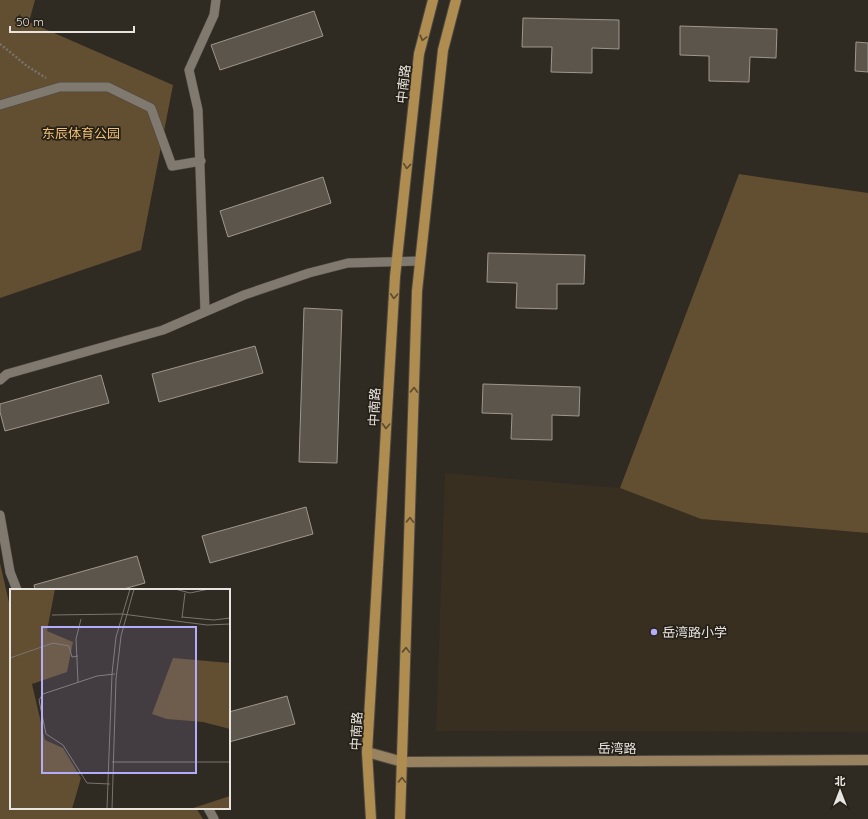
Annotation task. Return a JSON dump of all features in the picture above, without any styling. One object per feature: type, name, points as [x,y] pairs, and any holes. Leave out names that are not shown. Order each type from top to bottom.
[{"type":"main road","name":"中南路","points":[[371,819],[368,752],[396,262],[419,54],[433,0]]},
{"type":"main road","points":[[400,819],[417,298],[443,50],[456,0]]},
{"type":"street","name":"岳湾路","points":[[368,752],[403,762],[868,760]]},
{"type":"lane","points":[[205,311],[201,161],[198,110],[189,70],[214,15],[216,0]]},
{"type":"lane","points":[[0,105],[60,87],[108,87],[151,108],[172,166],[201,161]]},
{"type":"lane","points":[[0,380],[7,374],[163,330],[244,295],[309,273],[348,263],[420,261]]},
{"type":"lane","points":[[0,515],[10,572],[17,589]]},
{"type":"lane","points":[[209,809],[214,819]]},
{"type":"path","points":[[0,44],[27,66],[60,87]]},
{"type":"shaded area","name":"岳湾路小学","points":[[445,473],[620,488],[701,519],[868,533],[868,732],[436,731]]},
{"type":"green space","name":"东辰体育公园","points":[[0,0],[35,0],[29,22],[173,85],[141,250],[0,298]]},
{"type":"green space","points":[[739,174],[868,193],[868,533],[701,519],[620,488]]},
{"type":"green space","points":[[0,563],[10,607],[10,809],[197,809],[203,819],[0,819]]},
{"type":"building","points":[[314,11],[323,36],[220,70],[211,45]]},
{"type":"building","points":[[523,18],[619,20],[619,49],[592,48],[592,73],[551,72],[552,47],[522,47]]},
{"type":"building","points":[[680,26],[777,29],[776,58],[750,57],[749,82],[709,81],[709,56],[680,55]]},
{"type":"building","points":[[856,42],[868,43],[868,72],[855,71]]},
{"type":"building","points":[[323,177],[331,203],[228,237],[220,211]]},
{"type":"building","points":[[488,253],[585,255],[584,284],[557,284],[557,309],[516,308],[517,283],[487,282]]},
{"type":"building","points":[[304,308],[342,310],[337,463],[299,462]]},
{"type":"building","points":[[255,346],[263,373],[159,402],[152,374]]},
{"type":"building","points":[[101,375],[109,403],[5,431],[0,412],[0,404]]},
{"type":"building","points":[[483,384],[580,387],[579,416],[552,415],[552,440],[511,439],[512,414],[482,413]]},
{"type":"building","points":[[306,507],[313,534],[210,563],[202,536]]},
{"type":"building","points":[[137,556],[145,583],[124,589],[35,589],[34,585]]},
{"type":"building","points":[[287,696],[295,724],[230,742],[230,712]]},
{"type":"place","name":"岳湾路小学","points":[[654,632]]}]
